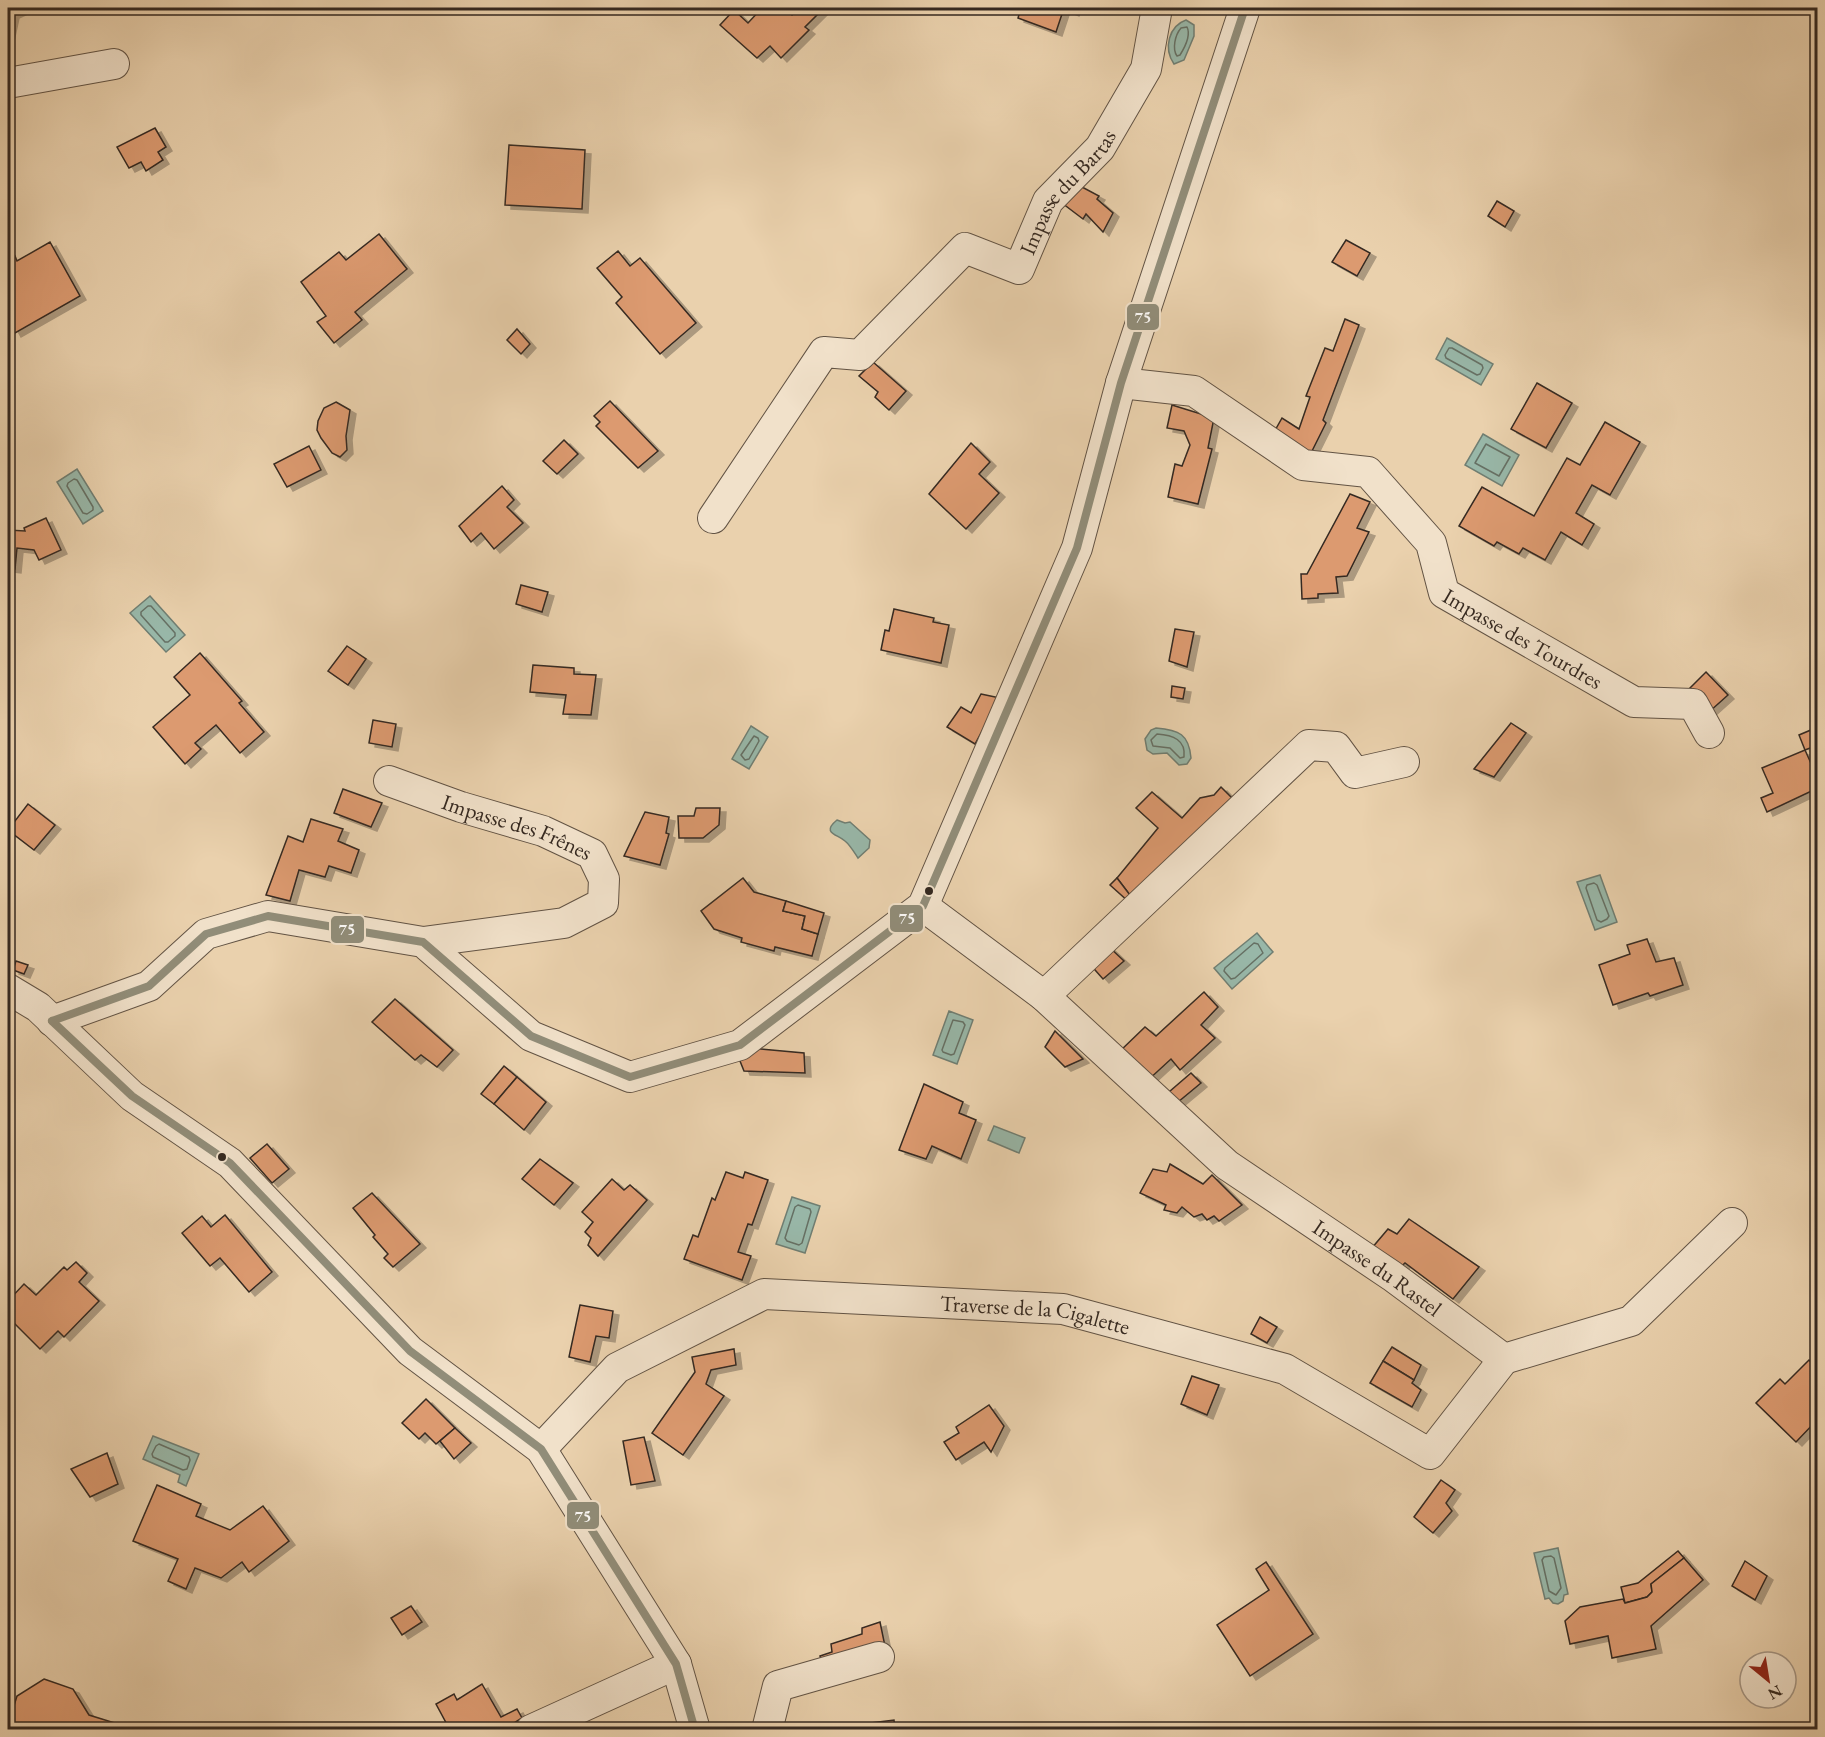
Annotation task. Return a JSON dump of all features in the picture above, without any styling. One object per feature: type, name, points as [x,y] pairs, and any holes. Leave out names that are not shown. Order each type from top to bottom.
[{"type":"street","name":"Impasse du Bartas","points":[[713,518],[824,352],[860,355],[965,248],[1019,269],[1048,201],[1100,148],[1146,69],[1157,8]]},
{"type":"street","points":[[52,1021],[148,986],[206,934],[268,916],[423,942],[531,1036],[630,1077],[740,1045],[923,906],[1077,548],[1121,383],[1245,8]]},
{"type":"street","points":[[8,83],[114,63]]},
{"type":"street","name":"Impasse des Tourdres","points":[[1121,383],[1194,391],[1304,465],[1368,472],[1431,543],[1444,593],[1634,702],[1693,704],[1709,733]]},
{"type":"street","points":[[1044,996],[1309,746],[1336,747],[1355,773],[1404,762]]},
{"type":"street","name":"Impasse des Frênes","points":[[389,781],[461,807],[543,831],[591,854],[604,879],[603,903],[564,923],[423,942]]},
{"type":"street","name":"Impasse du Rastel","points":[[923,906],[1044,996],[1227,1164],[1392,1276],[1504,1359]]},
{"type":"street","points":[[8,989],[38,1007],[132,1096],[230,1163],[410,1351],[541,1449],[676,1664],[695,1730]]},
{"type":"street","points":[[1504,1359],[1631,1321],[1732,1223]]},
{"type":"street","name":"Traverse de la Cigalette","points":[[541,1449],[617,1368],[764,1294],[1063,1309],[1286,1369],[1430,1454],[1504,1359]]},
{"type":"street","points":[[767,1730],[778,1686],[879,1657]]},
{"type":"street","points":[[531,1730],[676,1664]]},
{"type":"water","points":[[1186,20],[1194,25],[1194,36],[1184,60],[1174,64],[1168,45],[1175,27]]},
{"type":"water","points":[[1447,338],[1493,364],[1481,385],[1436,359]]},
{"type":"water","points":[[1483,434],[1519,455],[1502,486],[1465,465]]},
{"type":"water","points":[[77,469],[103,511],[83,524],[57,482]]},
{"type":"water","points":[[150,596],[185,635],[166,652],[130,613]]},
{"type":"water","points":[[751,726],[768,737],[749,769],[732,759]]},
{"type":"water","points":[[1156,728],[1177,732],[1185,738],[1191,758],[1187,764],[1179,765],[1167,753],[1153,754],[1147,750],[1145,739],[1151,730]]},
{"type":"water","points":[[837,820],[850,822],[870,840],[869,848],[858,858],[847,843],[830,831],[832,824]]},
{"type":"water","points":[[1600,875],[1617,922],[1595,930],[1577,882]]},
{"type":"water","points":[[1257,933],[1273,952],[1232,989],[1214,968]]},
{"type":"water","points":[[949,1011],[973,1020],[957,1064],[933,1055]]},
{"type":"water","points":[[994,1126],[1025,1138],[1019,1153],[988,1140]]},
{"type":"water","points":[[792,1197],[820,1206],[805,1253],[776,1244]]},
{"type":"water","points":[[153,1436],[199,1454],[186,1486],[178,1482],[180,1475],[143,1459]]},
{"type":"water","points":[[1558,1548],[1568,1594],[1564,1595],[1563,1601],[1558,1604],[1553,1603],[1549,1598],[1545,1599],[1534,1553]]},
{"type":"building","points":[[8,8],[26,8],[13,14],[8,37]]},
{"type":"building","points":[[762,8],[783,8],[792,15],[798,8],[822,10],[805,27],[809,30],[781,58],[770,46],[757,58],[720,25],[734,10],[748,23]]},
{"type":"building","points":[[1021,8],[1064,8],[1056,32],[1018,18]]},
{"type":"building","points":[[155,128],[166,147],[158,152],[163,160],[146,171],[141,162],[129,168],[117,147]]},
{"type":"building","points":[[509,145],[585,150],[582,209],[505,205]]},
{"type":"building","points":[[1067,179],[1099,196],[1097,199],[1113,213],[1103,232],[1086,214],[1083,219],[1058,200]]},
{"type":"building","points":[[1497,201],[1514,211],[1505,227],[1488,216]]},
{"type":"building","points":[[379,234],[407,269],[355,312],[362,320],[334,343],[317,322],[326,316],[301,282],[339,252],[346,260]]},
{"type":"building","points":[[1346,240],[1370,253],[1357,276],[1332,262]]},
{"type":"building","points":[[50,242],[80,296],[15,333],[8,323],[8,261],[15,256],[17,261]]},
{"type":"building","points":[[618,251],[630,266],[640,258],[696,323],[660,354],[616,303],[622,297],[597,268]]},
{"type":"building","points":[[1345,319],[1359,325],[1323,420],[1326,423],[1310,455],[1273,434],[1282,418],[1299,429],[1310,397],[1306,396],[1325,348],[1333,351]]},
{"type":"building","points":[[517,329],[530,344],[521,354],[507,340]]},
{"type":"building","points":[[873,362],[906,391],[889,410],[875,397],[878,392],[859,376]]},
{"type":"building","points":[[1537,383],[1572,403],[1546,448],[1511,429]]},
{"type":"building","points":[[610,401],[658,451],[638,468],[596,426],[600,422],[594,416]]},
{"type":"building","points":[[336,402],[350,410],[346,436],[347,450],[340,457],[332,453],[317,430],[324,408]]},
{"type":"building","points":[[1172,405],[1214,418],[1208,448],[1212,449],[1198,504],[1168,497],[1175,464],[1182,466],[1190,445],[1184,431],[1167,428]]},
{"type":"building","points":[[1605,422],[1640,442],[1610,495],[1592,485],[1576,513],[1594,524],[1582,545],[1561,532],[1545,560],[1523,548],[1519,554],[1497,542],[1494,546],[1459,526],[1482,487],[1534,516],[1567,458],[1580,465]]},
{"type":"building","points":[[564,440],[578,454],[557,474],[543,461]]},
{"type":"building","points":[[971,443],[990,462],[979,474],[999,493],[966,529],[929,494]]},
{"type":"building","points":[[309,446],[321,470],[287,487],[274,464]]},
{"type":"building","points":[[502,486],[514,500],[507,507],[523,523],[494,549],[481,533],[471,542],[459,526]]},
{"type":"building","points":[[1350,494],[1370,502],[1357,528],[1369,532],[1347,576],[1336,577],[1338,593],[1318,594],[1318,598],[1302,599],[1301,574],[1307,574]]},
{"type":"building","points":[[46,518],[61,550],[39,560],[34,550],[17,548],[15,569],[8,568],[8,530],[25,531],[24,528]]},
{"type":"building","points":[[521,585],[548,592],[542,612],[516,604]]},
{"type":"building","points":[[894,609],[934,618],[933,622],[949,625],[941,663],[881,650],[885,630],[889,631]]},
{"type":"building","points":[[1175,629],[1194,632],[1187,667],[1169,661]]},
{"type":"building","points":[[347,646],[366,659],[348,685],[328,671]]},
{"type":"building","points":[[200,653],[242,701],[239,703],[264,732],[240,753],[216,725],[195,743],[201,749],[185,764],[153,727],[190,695],[174,677]]},
{"type":"building","points":[[533,665],[574,668],[574,674],[596,675],[591,715],[563,714],[566,695],[530,692]]},
{"type":"building","points":[[1706,672],[1728,695],[1709,712],[1688,690]]},
{"type":"building","points":[[1172,686],[1185,688],[1183,699],[1171,697]]},
{"type":"building","points":[[981,694],[1000,698],[975,744],[947,727],[961,707],[971,713]]},
{"type":"building","points":[[373,720],[396,724],[392,747],[369,743]]},
{"type":"building","points":[[1511,723],[1526,733],[1494,777],[1474,769]]},
{"type":"building","points":[[1818,727],[1818,745],[1805,750],[1799,735]]},
{"type":"building","points":[[1805,750],[1818,779],[1818,788],[1767,812],[1761,798],[1773,793],[1762,768]]},
{"type":"building","points":[[1221,787],[1234,800],[1133,899],[1117,878],[1158,828],[1136,808],[1152,792],[1182,818],[1200,798],[1214,795]]},
{"type":"building","points":[[343,789],[382,803],[371,827],[334,813]]},
{"type":"building","points":[[28,804],[55,825],[34,850],[8,830]]},
{"type":"building","points":[[696,808],[720,808],[719,825],[703,838],[679,838],[678,816],[694,816]]},
{"type":"building","points":[[645,812],[669,817],[666,833],[669,834],[660,865],[624,856]]},
{"type":"building","points":[[311,819],[343,829],[338,841],[359,850],[351,873],[329,866],[325,877],[299,870],[290,901],[266,895],[288,836],[303,842]]},
{"type":"building","points":[[743,878],[754,892],[786,901],[783,911],[805,916],[802,929],[818,934],[812,956],[775,947],[774,951],[741,942],[742,938],[714,929],[701,911]]},
{"type":"building","points":[[1117,878],[1133,899],[1129,902],[1110,885]]},
{"type":"building","points":[[786,901],[824,913],[818,934],[802,929],[805,916],[783,911]]},
{"type":"building","points":[[1647,939],[1656,962],[1674,958],[1683,985],[1650,996],[1648,993],[1613,1005],[1599,965],[1630,954],[1627,945]]},
{"type":"building","points":[[1107,945],[1124,961],[1103,979],[1088,962]]},
{"type":"building","points":[[16,961],[28,965],[24,974],[13,970]]},
{"type":"building","points":[[1204,992],[1218,1007],[1201,1025],[1215,1038],[1180,1070],[1171,1059],[1146,1082],[1119,1052],[1145,1027],[1156,1036]]},
{"type":"building","points":[[395,999],[453,1050],[437,1067],[421,1055],[415,1060],[372,1022]]},
{"type":"building","points":[[1055,1031],[1083,1059],[1065,1067],[1045,1047]]},
{"type":"building","points":[[749,1048],[804,1053],[805,1073],[744,1071],[738,1056]]},
{"type":"building","points":[[504,1066],[517,1077],[494,1104],[481,1094]]},
{"type":"building","points":[[1191,1073],[1201,1083],[1172,1107],[1162,1098]]},
{"type":"building","points":[[517,1077],[546,1102],[524,1130],[494,1104]]},
{"type":"building","points":[[924,1084],[963,1102],[959,1113],[976,1120],[961,1159],[932,1146],[926,1159],[899,1150]]},
{"type":"building","points":[[267,1144],[289,1169],[272,1183],[250,1158]]},
{"type":"building","points":[[540,1159],[573,1183],[554,1205],[522,1179]]},
{"type":"building","points":[[1170,1164],[1203,1184],[1212,1175],[1242,1205],[1219,1221],[1214,1216],[1207,1220],[1202,1214],[1194,1217],[1182,1207],[1177,1213],[1164,1210],[1166,1205],[1140,1193],[1153,1169],[1167,1172]]},
{"type":"building","points":[[726,1172],[743,1178],[745,1172],[768,1180],[752,1225],[748,1224],[738,1252],[751,1256],[742,1280],[684,1259],[693,1235],[698,1237],[712,1198],[715,1200]]},
{"type":"building","points":[[612,1179],[624,1190],[630,1185],[647,1200],[598,1256],[588,1245],[591,1238],[585,1232],[593,1222],[582,1212]]},
{"type":"building","points":[[372,1193],[420,1244],[393,1267],[384,1258],[388,1254],[353,1208]]},
{"type":"building","points":[[225,1215],[272,1272],[249,1292],[220,1258],[210,1266],[182,1233],[202,1216],[211,1227]]},
{"type":"building","points":[[1409,1219],[1479,1267],[1453,1299],[1405,1263],[1392,1275],[1366,1255],[1388,1229],[1397,1234]]},
{"type":"building","points":[[76,1262],[87,1273],[79,1282],[99,1301],[64,1337],[58,1331],[40,1349],[8,1317],[8,1301],[24,1284],[36,1295],[64,1267],[67,1270]]},
{"type":"building","points":[[580,1305],[613,1311],[609,1338],[596,1336],[590,1362],[569,1357]]},
{"type":"building","points":[[1260,1317],[1277,1327],[1267,1343],[1251,1334]]},
{"type":"building","points":[[1392,1347],[1421,1365],[1414,1380],[1383,1361]]},
{"type":"building","points":[[734,1349],[736,1365],[711,1370],[706,1384],[724,1396],[683,1455],[652,1433],[695,1372],[692,1357]]},
{"type":"building","points":[[1809,1360],[1818,1369],[1818,1419],[1796,1442],[1756,1403],[1780,1379],[1785,1384]]},
{"type":"building","points":[[1383,1361],[1414,1380],[1412,1383],[1421,1390],[1412,1407],[1370,1383]]},
{"type":"building","points":[[1192,1376],[1219,1385],[1207,1415],[1181,1404]]},
{"type":"building","points":[[426,1399],[455,1428],[436,1444],[425,1433],[419,1439],[402,1423]]},
{"type":"building","points":[[989,1405],[1004,1426],[991,1452],[984,1442],[956,1460],[944,1442],[959,1433],[956,1427]]},
{"type":"building","points":[[455,1428],[471,1443],[454,1459],[440,1441]]},
{"type":"building","points":[[644,1437],[655,1481],[631,1485],[623,1441]]},
{"type":"building","points":[[107,1453],[118,1484],[90,1497],[71,1469]]},
{"type":"building","points":[[1441,1480],[1455,1490],[1446,1503],[1452,1511],[1433,1533],[1414,1517]]},
{"type":"building","points":[[157,1485],[201,1504],[196,1516],[230,1530],[263,1506],[289,1541],[249,1572],[242,1562],[221,1578],[195,1568],[186,1589],[168,1581],[178,1559],[133,1541]]},
{"type":"building","points":[[1678,1551],[1684,1558],[1651,1584],[1652,1592],[1647,1597],[1625,1603],[1621,1587],[1638,1583]]},
{"type":"building","points":[[1684,1558],[1703,1580],[1651,1626],[1656,1649],[1612,1658],[1608,1636],[1570,1644],[1565,1621],[1580,1607],[1623,1599],[1625,1603],[1647,1597],[1652,1592],[1651,1584]]},
{"type":"building","points":[[1745,1561],[1767,1576],[1755,1600],[1732,1586]]},
{"type":"building","points":[[1266,1562],[1313,1634],[1250,1676],[1217,1625],[1269,1590],[1256,1569]]},
{"type":"building","points":[[411,1606],[422,1622],[402,1635],[391,1618]]},
{"type":"building","points":[[880,1622],[886,1651],[824,1669],[820,1656],[832,1652],[831,1644],[862,1634],[862,1628]]},
{"type":"building","points":[[44,1679],[73,1689],[89,1715],[115,1723],[116,1730],[8,1730],[17,1696]]},
{"type":"building","points":[[482,1684],[501,1717],[517,1709],[522,1718],[503,1730],[450,1730],[436,1704],[454,1694],[457,1700]]},
{"type":"building","points":[[894,1720],[895,1730],[872,1730],[871,1723]]},
{"type":"transit line","name":"75","points":[[52,1021],[149,986],[206,934],[268,916],[423,942],[531,1036],[630,1077],[740,1045],[923,906],[1077,548],[1121,383],[1245,8]]},
{"type":"transit line","name":"75","points":[[52,1021],[132,1096],[230,1163],[410,1351],[541,1449],[676,1664],[695,1730]]}]
